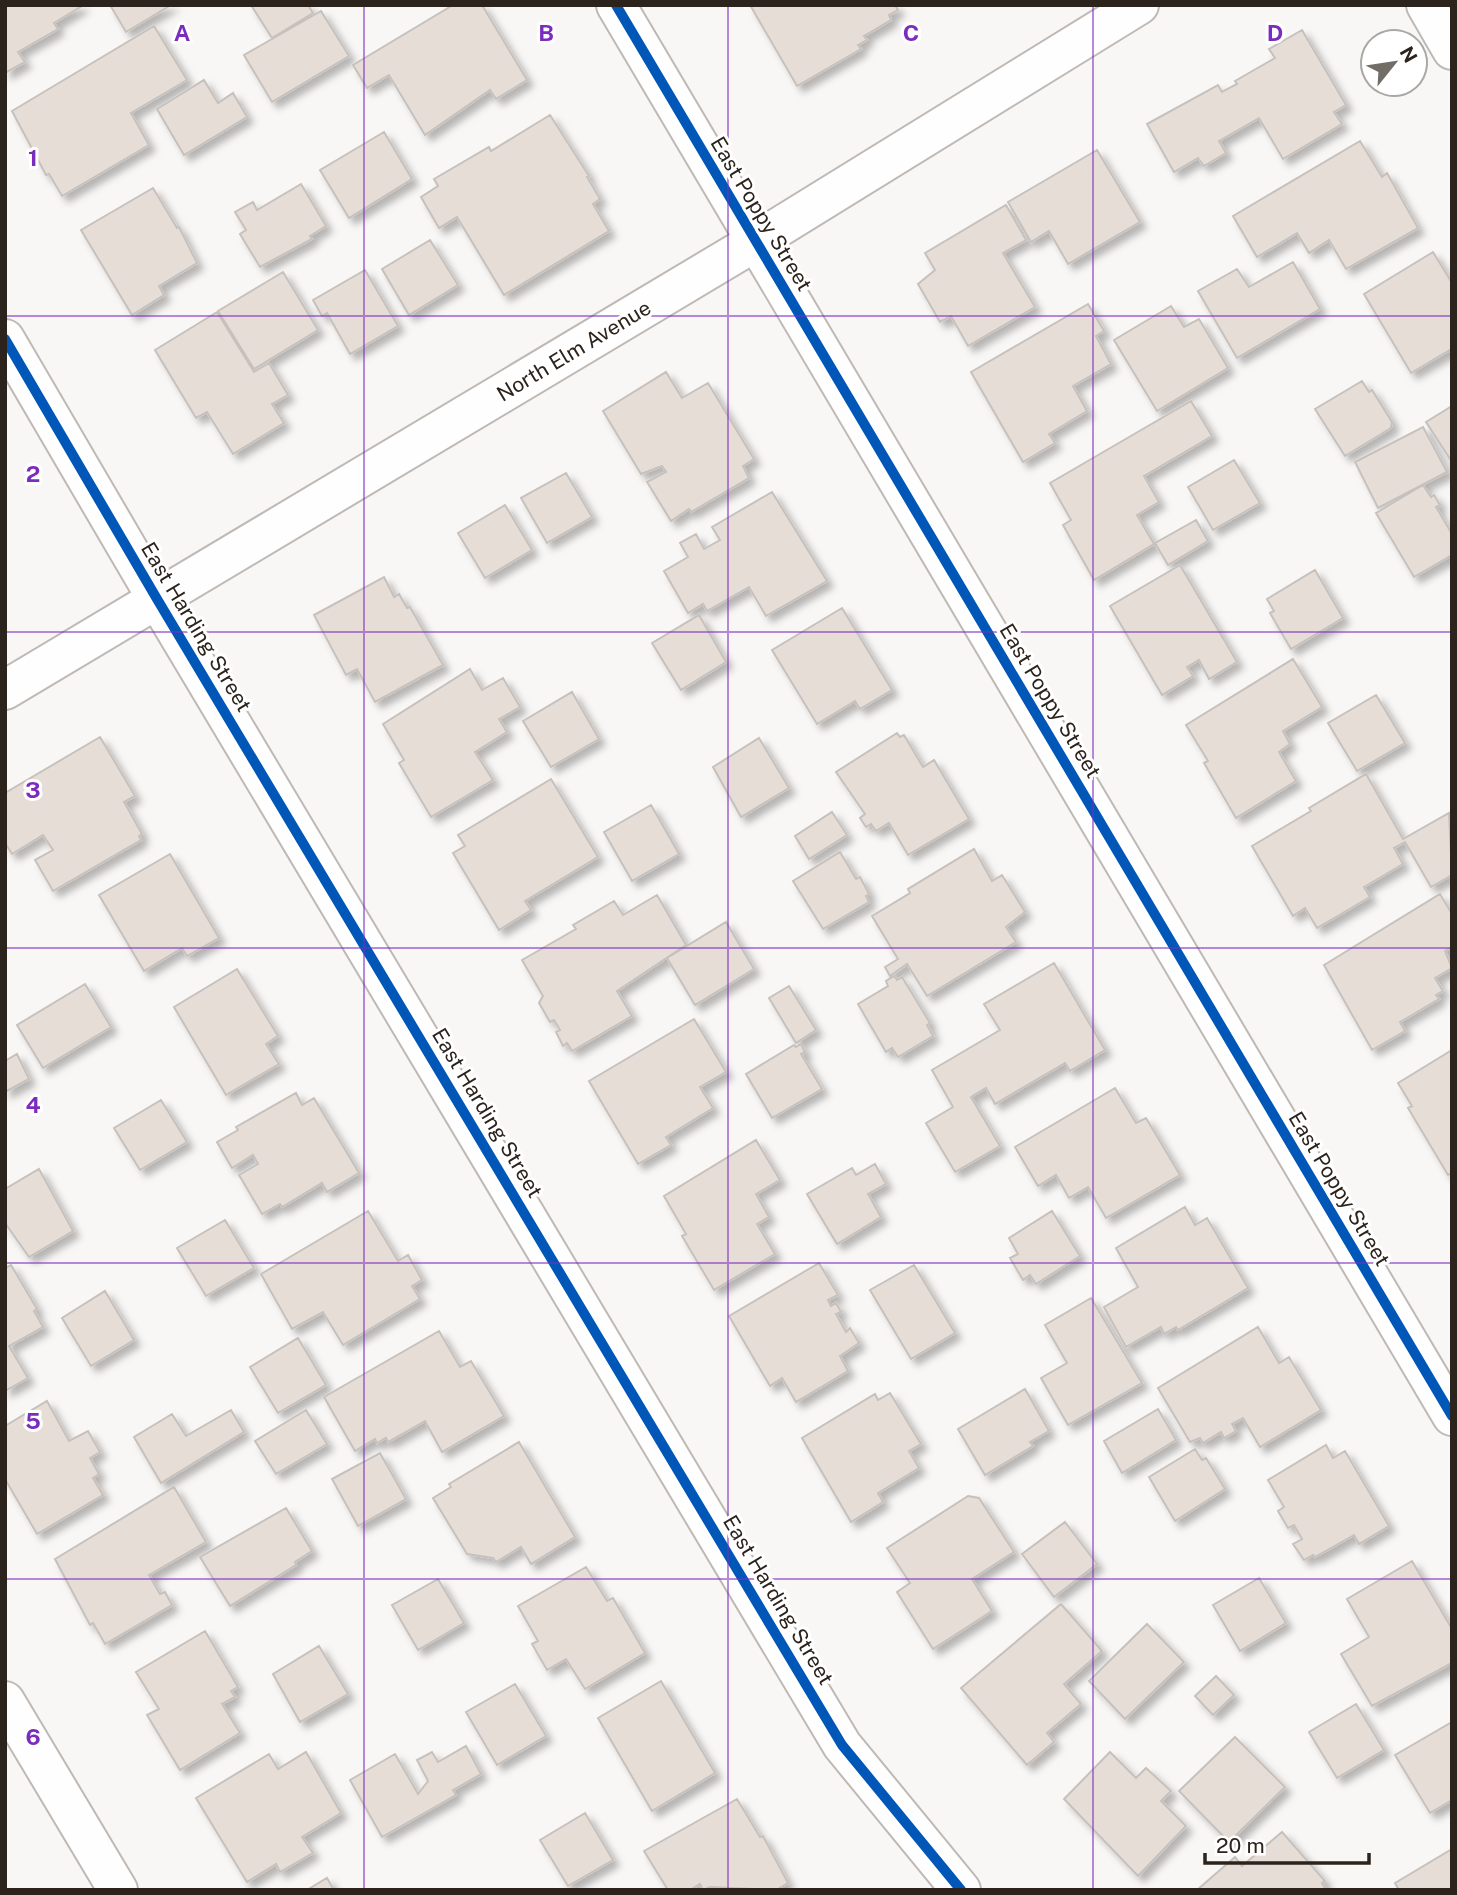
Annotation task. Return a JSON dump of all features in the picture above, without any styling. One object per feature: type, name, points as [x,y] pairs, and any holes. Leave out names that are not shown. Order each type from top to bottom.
[{"type":"street","name":"East Poppy Street","points":[[616,5],[1452,1416]]},
{"type":"street","name":"North Elm Avenue","points":[[5,690],[755,242],[1139,5]]},
{"type":"street","points":[[1426,5],[1452,50]]},
{"type":"street","name":"East Harding Street","points":[[5,339],[157,600],[842,1745],[961,1890]]},
{"type":"street","points":[[5,1702],[118,1890]]},
{"type":"building","points":[[5,5],[82,6],[54,23],[58,29],[18,52],[25,62],[5,73]]},
{"type":"building","points":[[110,5],[171,5],[126,32]]},
{"type":"building","points":[[251,5],[308,5],[313,13],[272,38]]},
{"type":"building","points":[[453,5],[482,5],[527,80],[496,99],[490,90],[425,135],[389,75],[367,88],[353,65]]},
{"type":"building","points":[[750,5],[895,5],[898,10],[889,15],[891,20],[864,36],[867,40],[858,45],[861,49],[797,86]]},
{"type":"building","points":[[321,11],[349,56],[272,102],[244,55]]},
{"type":"building","points":[[154,26],[187,80],[131,113],[149,145],[62,196],[49,174],[46,175],[12,111]]},
{"type":"building","points":[[1302,30],[1346,105],[1334,112],[1342,124],[1283,159],[1259,118],[1219,141],[1226,153],[1204,166],[1198,158],[1174,172],[1147,124],[1218,85],[1222,92],[1237,84],[1235,81],[1275,58],[1269,49]]},
{"type":"building","points":[[204,80],[218,103],[233,93],[247,117],[184,155],[157,109]]},
{"type":"building","points":[[550,115],[589,176],[587,177],[600,199],[593,204],[609,231],[504,295],[457,217],[439,228],[421,197],[438,186],[434,179],[489,147],[491,151]]},
{"type":"building","points":[[384,132],[412,179],[349,218],[320,170]]},
{"type":"building","points":[[1360,141],[1382,177],[1387,173],[1418,228],[1346,269],[1329,240],[1309,253],[1297,233],[1257,257],[1233,216]]},
{"type":"building","points":[[1097,150],[1140,222],[1068,264],[1049,231],[1031,242],[1008,202]]},
{"type":"building","points":[[301,184],[326,226],[310,236],[312,239],[260,267],[240,234],[246,230],[235,212],[253,202],[257,210]]},
{"type":"building","points":[[153,188],[177,228],[179,227],[197,263],[159,286],[164,295],[132,315],[81,230]]},
{"type":"building","points":[[1006,205],[1026,240],[1003,253],[1035,307],[968,346],[951,316],[940,322],[918,284],[935,270],[925,253]]},
{"type":"building","points":[[430,240],[458,285],[409,315],[382,269]]},
{"type":"building","points":[[1433,252],[1452,283],[1452,354],[1450,350],[1411,373],[1364,294]]},
{"type":"building","points":[[1293,262],[1320,309],[1237,358],[1198,291],[1237,269],[1249,287]]},
{"type":"building","points":[[365,270],[398,326],[350,354],[327,313],[322,316],[313,300]]},
{"type":"building","points":[[283,272],[318,330],[254,369],[218,311]]},
{"type":"building","points":[[1088,304],[1104,331],[1096,336],[1111,364],[1073,386],[1087,411],[1049,434],[1055,443],[1023,462],[971,372]]},
{"type":"building","points":[[1171,306],[1184,327],[1199,319],[1228,368],[1157,411],[1114,340]]},
{"type":"building","points":[[217,312],[254,372],[269,363],[288,395],[272,404],[284,423],[233,454],[207,412],[196,418],[155,350]]},
{"type":"building","points":[[666,372],[682,398],[708,383],[754,459],[743,466],[749,478],[671,521],[647,482],[666,472],[662,466],[641,474],[603,411]]},
{"type":"building","points":[[1362,381],[1369,392],[1372,390],[1392,422],[1391,428],[1345,456],[1315,409]]},
{"type":"building","points":[[1191,401],[1212,436],[1144,476],[1159,502],[1137,515],[1154,544],[1094,580],[1063,525],[1071,520],[1050,483]]},
{"type":"building","points":[[1452,406],[1452,462],[1426,422]]},
{"type":"building","points":[[1423,427],[1447,472],[1378,508],[1355,462]]},
{"type":"building","points":[[1234,460],[1260,503],[1213,530],[1188,487]]},
{"type":"building","points":[[566,473],[592,517],[547,543],[521,498]]},
{"type":"building","points":[[1423,485],[1440,505],[1436,507],[1452,534],[1452,555],[1414,577],[1376,513]]},
{"type":"building","points":[[772,492],[827,581],[766,616],[749,587],[707,611],[703,604],[688,613],[664,571],[688,557],[680,543],[696,534],[704,549],[720,540],[712,527]]},
{"type":"building","points":[[505,505],[532,550],[485,578],[458,533]]},
{"type":"building","points":[[1196,520],[1208,541],[1168,565],[1155,543]]},
{"type":"building","points":[[1180,565],[1237,662],[1209,679],[1199,660],[1187,667],[1193,676],[1162,695],[1110,606]]},
{"type":"building","points":[[1315,570],[1343,618],[1291,649],[1270,613],[1274,611],[1267,599]]},
{"type":"building","points":[[384,577],[394,597],[399,594],[407,608],[410,607],[443,665],[375,702],[357,669],[346,675],[314,615]]},
{"type":"building","points":[[842,608],[892,690],[860,709],[855,701],[817,724],[772,650]]},
{"type":"building","points":[[699,615],[726,662],[681,690],[652,643]]},
{"type":"building","points":[[1293,659],[1322,707],[1283,731],[1290,744],[1279,752],[1296,781],[1236,818],[1204,763],[1208,761],[1186,725]]},
{"type":"building","points":[[470,669],[482,690],[503,678],[520,707],[499,719],[507,732],[475,752],[493,780],[431,817],[399,763],[404,760],[383,724]]},
{"type":"building","points":[[572,692],[599,739],[551,767],[523,721]]},
{"type":"building","points":[[1376,695],[1405,743],[1357,771],[1328,723]]},
{"type":"building","points":[[897,733],[900,737],[904,735],[923,767],[934,760],[969,819],[908,855],[889,823],[876,831],[871,824],[866,827],[860,818],[865,814],[836,772]]},
{"type":"building","points":[[100,737],[135,796],[124,802],[142,834],[139,836],[141,840],[53,891],[35,860],[53,850],[43,835],[12,854],[5,843],[5,793]]},
{"type":"building","points":[[759,738],[789,788],[741,817],[713,767]]},
{"type":"building","points":[[1366,774],[1403,839],[1449,813],[1452,875],[1431,887],[1405,842],[1394,848],[1403,864],[1364,887],[1370,897],[1317,928],[1305,908],[1293,916],[1252,846]]},
{"type":"building","points":[[551,779],[598,857],[525,901],[531,910],[499,930],[453,853],[465,846],[458,835]]},
{"type":"building","points":[[651,805],[679,854],[632,881],[604,832]]},
{"type":"building","points":[[832,812],[847,835],[809,859],[795,836]]},
{"type":"building","points":[[974,849],[992,881],[1002,875],[1025,912],[1006,927],[1016,942],[927,996],[907,964],[890,976],[885,967],[898,959],[872,916],[910,893],[908,889]]},
{"type":"building","points":[[840,852],[856,879],[860,877],[869,894],[866,896],[869,902],[823,929],[793,881]]},
{"type":"building","points":[[170,854],[219,938],[187,956],[182,948],[144,971],[99,895]]},
{"type":"building","points":[[1440,894],[1452,914],[1452,947],[1445,951],[1452,968],[1435,978],[1443,991],[1436,995],[1439,999],[1400,1022],[1405,1031],[1372,1050],[1324,965]]},
{"type":"building","points":[[657,895],[686,945],[617,991],[632,1016],[572,1051],[567,1043],[563,1046],[556,1032],[560,1030],[554,1020],[550,1022],[539,1003],[543,996],[522,960],[576,929],[573,925],[614,901],[623,915]]},
{"type":"building","points":[[726,922],[754,969],[695,1005],[667,958]]},
{"type":"building","points":[[1054,963],[1105,1050],[1070,1071],[1065,1063],[995,1104],[986,1088],[971,1097],[1000,1146],[955,1172],[926,1123],[953,1107],[932,1070],[1000,1030],[984,1004]]},
{"type":"building","points":[[237,969],[278,1036],[266,1044],[279,1064],[226,1095],[174,1007]]},
{"type":"building","points":[[894,976],[897,980],[902,977],[930,1023],[927,1025],[933,1036],[898,1057],[892,1048],[886,1052],[858,1004],[888,986],[886,981]]},
{"type":"building","points":[[85,984],[111,1027],[43,1068],[17,1025]]},
{"type":"building","points":[[789,986],[816,1030],[796,1043],[769,998]]},
{"type":"building","points":[[694,1019],[726,1072],[700,1087],[713,1108],[666,1137],[671,1145],[638,1164],[589,1081]]},
{"type":"building","points":[[801,1044],[805,1052],[801,1054],[822,1089],[772,1118],[746,1074],[794,1045],[796,1047]]},
{"type":"building","points":[[1452,1050],[1452,1173],[1448,1175],[1408,1108],[1412,1106],[1398,1083]]},
{"type":"building","points":[[17,1054],[29,1079],[5,1092],[5,1061]]},
{"type":"building","points":[[1115,1088],[1136,1123],[1146,1118],[1180,1175],[1106,1218],[1088,1187],[1069,1198],[1056,1175],[1038,1186],[1015,1147]]},
{"type":"building","points":[[296,1093],[302,1105],[314,1098],[359,1173],[327,1192],[322,1183],[282,1207],[280,1204],[262,1214],[239,1175],[258,1164],[253,1155],[232,1168],[217,1142],[238,1130],[236,1127]]},
{"type":"building","points":[[161,1100],[187,1142],[140,1170],[114,1128]]},
{"type":"building","points":[[756,1140],[780,1180],[756,1194],[769,1217],[757,1224],[775,1254],[714,1290],[682,1236],[686,1234],[664,1196]]},
{"type":"building","points":[[875,1164],[886,1184],[868,1194],[881,1217],[837,1244],[807,1194],[852,1168],[856,1175]]},
{"type":"building","points":[[39,1169],[73,1231],[29,1257],[5,1223],[5,1189]]},
{"type":"building","points":[[1185,1207],[1195,1225],[1207,1218],[1248,1288],[1178,1330],[1176,1327],[1164,1334],[1161,1327],[1126,1347],[1104,1307],[1138,1287],[1116,1248]]},
{"type":"building","points":[[368,1211],[398,1261],[408,1255],[422,1280],[412,1286],[420,1299],[343,1345],[323,1312],[292,1329],[261,1274]]},
{"type":"building","points":[[1052,1211],[1080,1256],[1036,1284],[1030,1275],[1023,1280],[1010,1258],[1018,1254],[1009,1238]]},
{"type":"building","points":[[225,1220],[254,1268],[206,1296],[177,1248]]},
{"type":"building","points":[[819,1263],[838,1295],[828,1300],[831,1306],[836,1303],[841,1312],[836,1314],[846,1332],[850,1328],[859,1343],[840,1356],[848,1371],[796,1402],[782,1378],[770,1386],[729,1316]]},
{"type":"building","points":[[11,1265],[37,1309],[34,1311],[43,1327],[9,1346],[28,1378],[5,1391],[5,1268]]},
{"type":"building","points":[[914,1265],[955,1333],[911,1359],[870,1290]]},
{"type":"building","points":[[105,1291],[134,1340],[91,1366],[62,1318]]},
{"type":"building","points":[[1091,1298],[1142,1383],[1068,1425],[1041,1378],[1067,1363],[1045,1325]]},
{"type":"building","points":[[1258,1327],[1279,1363],[1289,1357],[1321,1410],[1260,1447],[1243,1418],[1232,1424],[1236,1431],[1224,1438],[1221,1432],[1203,1443],[1200,1438],[1190,1442],[1158,1388]]},
{"type":"building","points":[[439,1331],[460,1367],[471,1361],[504,1416],[442,1452],[425,1421],[388,1442],[386,1438],[377,1443],[375,1439],[355,1451],[324,1397]]},
{"type":"building","points":[[298,1338],[326,1385],[278,1413],[250,1367]]},
{"type":"building","points":[[1025,1389],[1049,1431],[1030,1442],[1033,1446],[985,1475],[958,1429]]},
{"type":"building","points":[[890,1393],[921,1444],[909,1451],[919,1468],[878,1493],[883,1502],[851,1522],[802,1438],[875,1394],[878,1400]]},
{"type":"building","points":[[47,1401],[69,1441],[88,1431],[100,1452],[90,1458],[99,1474],[93,1478],[103,1495],[37,1534],[5,1479],[5,1426]]},
{"type":"building","points":[[1158,1409],[1176,1440],[1122,1473],[1104,1441]]},
{"type":"building","points":[[231,1410],[244,1432],[161,1483],[134,1437],[172,1414],[186,1436]]},
{"type":"building","points":[[306,1410],[327,1444],[276,1474],[255,1441]]},
{"type":"building","points":[[519,1442],[575,1537],[531,1564],[521,1547],[496,1562],[493,1558],[467,1554],[433,1498],[451,1487],[449,1484]]},
{"type":"building","points":[[1326,1445],[1333,1458],[1345,1451],[1389,1526],[1359,1544],[1354,1535],[1315,1557],[1313,1555],[1304,1560],[1293,1544],[1302,1539],[1294,1525],[1288,1528],[1278,1511],[1284,1507],[1268,1480]]},
{"type":"building","points":[[1195,1449],[1202,1460],[1206,1458],[1225,1489],[1175,1521],[1149,1477]]},
{"type":"building","points":[[380,1453],[406,1499],[358,1526],[332,1479]]},
{"type":"building","points":[[174,1487],[206,1542],[149,1575],[160,1594],[165,1592],[172,1605],[105,1644],[93,1623],[90,1625],[55,1559]]},
{"type":"building","points":[[968,1496],[979,1498],[1014,1552],[972,1579],[992,1611],[933,1649],[897,1592],[910,1583],[887,1548]]},
{"type":"building","points":[[286,1508],[312,1551],[295,1562],[296,1565],[230,1606],[200,1557]]},
{"type":"building","points":[[1065,1522],[1097,1564],[1054,1597],[1022,1554]]},
{"type":"building","points":[[1412,1561],[1452,1629],[1452,1663],[1372,1706],[1341,1654],[1369,1637],[1347,1599]]},
{"type":"building","points":[[586,1567],[607,1601],[613,1598],[645,1653],[585,1689],[566,1659],[547,1670],[532,1644],[538,1641],[518,1606]]},
{"type":"building","points":[[1259,1578],[1286,1623],[1240,1651],[1213,1605]]},
{"type":"building","points":[[438,1579],[464,1623],[418,1650],[392,1605]]},
{"type":"building","points":[[1061,1604],[1102,1651],[1064,1684],[1081,1704],[1047,1733],[1054,1742],[1027,1765],[961,1688]]},
{"type":"building","points":[[1147,1624],[1184,1662],[1125,1719],[1089,1681]]},
{"type":"building","points":[[205,1631],[238,1687],[231,1691],[235,1697],[222,1704],[240,1733],[180,1770],[147,1715],[159,1709],[136,1672]]},
{"type":"building","points":[[319,1646],[348,1694],[300,1722],[273,1674]]},
{"type":"building","points":[[1216,1676],[1234,1695],[1213,1715],[1195,1696]]},
{"type":"building","points":[[661,1681],[715,1773],[652,1811],[598,1718]]},
{"type":"building","points":[[515,1684],[546,1736],[497,1765],[466,1712]]},
{"type":"building","points":[[1356,1704],[1384,1750],[1337,1778],[1309,1732]]},
{"type":"building","points":[[1452,1722],[1452,1800],[1430,1813],[1395,1755]]},
{"type":"building","points":[[1235,1737],[1285,1787],[1229,1842],[1179,1791]]},
{"type":"building","points":[[466,1746],[481,1774],[453,1790],[456,1795],[382,1837],[350,1780],[395,1754],[418,1794],[428,1781],[417,1760],[432,1752],[438,1762]]},
{"type":"building","points":[[306,1752],[341,1813],[302,1837],[313,1853],[280,1872],[276,1864],[247,1882],[196,1798],[269,1754],[278,1769]]},
{"type":"building","points":[[1110,1752],[1136,1778],[1146,1768],[1171,1791],[1161,1801],[1186,1826],[1138,1876],[1064,1799]]},
{"type":"building","points":[[737,1799],[760,1837],[763,1836],[788,1883],[776,1890],[710,1887],[703,1890],[700,1884],[690,1890],[668,1890],[644,1851]]},
{"type":"building","points":[[585,1813],[613,1860],[568,1886],[540,1840]]},
{"type":"building","points":[[1282,1832],[1325,1881],[1322,1883],[1326,1890],[1197,1890],[1235,1857],[1242,1866]]},
{"type":"building","points":[[1452,1849],[1452,1890],[1399,1890],[1395,1883]]},
{"type":"building","points":[[327,1878],[334,1890],[307,1890]]},
{"type":"cycle path","points":[[616,5],[1452,1416]]},
{"type":"cycle path","points":[[5,339],[157,599],[842,1745],[961,1890]]}]
